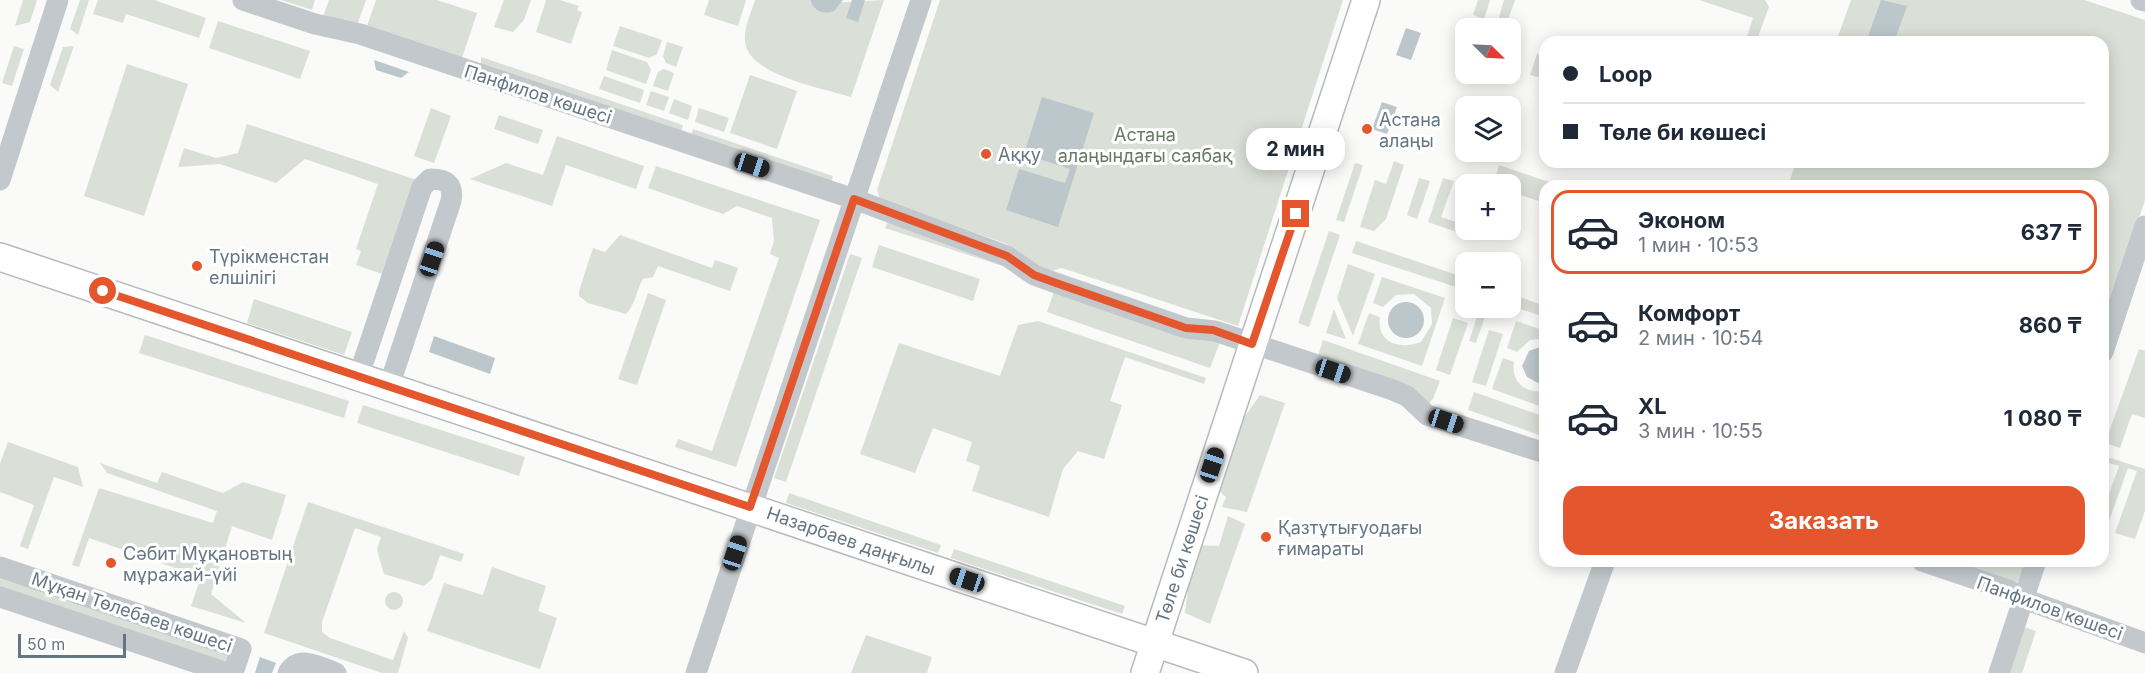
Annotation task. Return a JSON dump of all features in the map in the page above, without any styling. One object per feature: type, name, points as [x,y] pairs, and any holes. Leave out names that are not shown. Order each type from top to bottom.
[{"type":"main road","name":"Төле би көшесі","points":[[1145,673],[1366,0]]},
{"type":"main road","name":"Назарбаев даңғылы","points":[[0,257],[359,375],[1154,645],[1244,673]]},
{"type":"street","points":[[0,180],[58,0]]},
{"type":"street","name":"Панфилов көшесі","points":[[243,0],[315,24],[360,34],[854,199]]},
{"type":"street","points":[[696,673],[921,0]]},
{"type":"street","points":[[359,375],[422,187],[429,179],[442,179],[453,191],[451,201],[389,386]]},
{"type":"street","points":[[854,199],[1007,256],[1034,275],[1186,328],[1213,330],[1393,390],[1407,396],[1427,415],[1539,451]]},
{"type":"street","points":[[2109,334],[2145,226]]},
{"type":"street","name":"Мұқан Төлебаев көшесі","points":[[0,567],[240,649],[233,673]]},
{"type":"street","points":[[1565,673],[1603,567]]},
{"type":"street","name":"Панфилов көшесі","points":[[1940,567],[2008,590],[2024,599],[2145,643]]},
{"type":"street","points":[[2000,673],[2034,567]]},
{"type":"street","name":"Мұқан Төлебаев көшесі","points":[[0,597],[227,673]]},
{"type":"street","points":[[288,673],[296,663],[304,662],[336,673]]},
{"type":"green space","points":[[23,0],[37,0],[30,22],[15,26]]},
{"type":"green space","points":[[80,0],[89,0],[78,35],[70,29]]},
{"type":"green space","points":[[98,0],[154,0],[206,18],[199,38],[126,14],[123,23],[93,14]]},
{"type":"green space","points":[[281,0],[315,0],[312,10]]},
{"type":"green space","points":[[329,0],[366,0],[358,23],[322,19]]},
{"type":"green space","points":[[376,0],[437,0],[477,13],[462,58],[367,26]]},
{"type":"green space","points":[[504,0],[531,0],[524,20],[513,32],[494,27]]},
{"type":"green space","points":[[546,0],[560,0],[579,6],[577,10],[582,12],[571,44],[536,32]]},
{"type":"green space","points":[[709,0],[746,0],[738,26],[704,15]]},
{"type":"green space","points":[[755,0],[810,0],[811,4],[884,0],[851,97],[788,78],[758,63],[749,53],[745,41],[747,25]]},
{"type":"green space","name":"Астана алаңындағы саябақ","points":[[940,0],[1343,0],[1238,326],[1062,268],[1044,273],[1031,269],[1007,244],[880,199],[877,190]]},
{"type":"green space","points":[[1478,0],[1490,0],[1484,18],[1473,15]]},
{"type":"green space","points":[[1504,0],[1515,0],[1509,18],[1499,18]]},
{"type":"green space","points":[[1699,0],[1765,0],[1769,7],[1758,36],[1747,36],[1753,18]]},
{"type":"green space","points":[[1851,0],[2084,0],[2145,20],[2145,200],[2109,307],[2109,180],[1790,180],[1794,168],[2109,168],[2109,36],[1838,36]]},
{"type":"green space","points":[[218,21],[310,51],[300,79],[209,48]]},
{"type":"green space","points":[[620,26],[662,40],[657,54],[649,58],[613,46]]},
{"type":"green space","points":[[667,42],[683,47],[676,67],[666,63],[663,56]]},
{"type":"green space","points":[[14,46],[24,49],[12,86],[2,83]]},
{"type":"green space","points":[[74,46],[58,92],[50,85],[63,47]]},
{"type":"green space","points":[[612,50],[647,62],[651,70],[646,84],[606,70]]},
{"type":"green space","points":[[1537,54],[1539,54],[1539,77],[1530,75]]},
{"type":"green space","points":[[481,57],[683,125],[680,135],[481,69]]},
{"type":"green space","points":[[127,64],[188,84],[144,216],[84,196]]},
{"type":"green space","points":[[664,69],[674,73],[668,91],[653,86],[658,72]]},
{"type":"green space","points":[[750,75],[797,91],[777,149],[730,133]]},
{"type":"green space","points":[[604,76],[644,90],[640,103],[599,89]]},
{"type":"green space","points":[[651,91],[669,97],[664,111],[646,105]]},
{"type":"green space","points":[[674,99],[692,106],[688,120],[669,113]]},
{"type":"green space","points":[[431,108],[451,116],[434,163],[414,156]]},
{"type":"green space","points":[[699,108],[729,118],[724,132],[695,122]]},
{"type":"green space","points":[[499,115],[543,130],[538,144],[494,129]]},
{"type":"green space","points":[[247,124],[417,180],[385,275],[356,265],[361,251],[356,249],[378,184],[305,159],[276,183],[220,164],[178,167],[184,148],[216,158],[238,153]]},
{"type":"green space","points":[[693,129],[833,176],[830,185],[690,139]]},
{"type":"green space","points":[[557,136],[644,166],[636,189],[566,165],[552,206],[470,179],[506,163],[543,175]]},
{"type":"green space","points":[[1394,161],[1404,165],[1386,219],[1374,231],[1360,227],[1375,180],[1386,184]]},
{"type":"green space","points":[[1355,163],[1363,165],[1344,222],[1336,220]]},
{"type":"green space","points":[[1499,165],[1543,180],[1539,180],[1539,201],[1521,195],[1521,174],[1496,174]]},
{"type":"green space","points":[[656,166],[820,220],[736,467],[675,447],[678,439],[712,451],[779,258],[770,254],[774,241],[772,218],[737,206],[723,214],[648,188]]},
{"type":"green space","points":[[1419,178],[1430,181],[1417,219],[1407,215]]},
{"type":"green space","points":[[1443,178],[1454,181],[1441,217],[1455,222],[1455,231],[1428,222]]},
{"type":"green space","points":[[889,220],[1018,271],[885,228]]},
{"type":"green space","points":[[1329,231],[1340,235],[1309,327],[1298,323]]},
{"type":"green space","points":[[620,235],[712,268],[715,260],[738,268],[730,291],[658,266],[653,277],[643,279],[632,306],[626,314],[588,303],[579,296],[579,291],[593,248],[605,252]]},
{"type":"green space","points":[[1356,241],[1455,274],[1455,287],[1352,253]]},
{"type":"green space","points":[[879,245],[980,279],[973,301],[872,267]]},
{"type":"green space","points":[[850,254],[862,258],[786,482],[774,478]]},
{"type":"green space","points":[[1348,264],[1375,274],[1353,336],[1337,298]]},
{"type":"green space","points":[[1382,277],[1445,298],[1422,366],[1358,344],[1369,313],[1380,317],[1382,333],[1391,342],[1398,344],[1421,342],[1432,324],[1431,308],[1414,294],[1396,295],[1383,307],[1373,303]]},
{"type":"green space","points":[[1056,286],[1221,339],[1210,368],[1047,312]]},
{"type":"green space","points":[[648,293],[666,300],[637,385],[618,379]]},
{"type":"green space","points":[[1521,297],[1539,304],[1539,315],[1521,309]]},
{"type":"green space","points":[[254,299],[352,332],[344,355],[247,323]]},
{"type":"green space","points":[[1334,309],[1346,339],[1326,333]]},
{"type":"green space","points":[[1453,318],[1468,323],[1450,375],[1436,370]]},
{"type":"green space","points":[[1477,318],[1485,318],[1476,343],[1469,341]]},
{"type":"green space","points":[[1038,321],[1206,378],[1204,384],[1125,357],[1110,401],[1122,405],[1104,459],[1078,451],[1063,469],[1049,517],[972,491],[980,466],[966,461],[972,442],[933,428],[915,473],[860,454],[899,343],[1000,376],[1018,325]]},
{"type":"green space","points":[[1516,321],[1539,329],[1539,339],[1530,340],[1517,352],[1507,348]]},
{"type":"green space","points":[[1489,330],[1503,334],[1486,386],[1472,382]]},
{"type":"green space","points":[[145,335],[349,401],[344,418],[139,353]]},
{"type":"green space","points":[[1323,340],[1440,381],[1433,399],[1428,404],[1318,356]]},
{"type":"green space","points":[[2139,349],[2145,351],[2145,418],[2132,414],[2120,448],[2109,444],[2109,432]]},
{"type":"green space","points":[[1503,358],[1514,362],[1515,375],[1521,385],[1531,391],[1539,391],[1539,406],[1492,389]]},
{"type":"green space","points":[[1474,392],[1539,415],[1539,435],[1468,410]]},
{"type":"green space","points":[[1260,395],[1285,403],[1247,512],[1222,507],[1226,497],[1214,487],[1241,422]]},
{"type":"green space","points":[[363,405],[525,457],[519,476],[357,423]]},
{"type":"green space","points":[[8,442],[78,467],[83,487],[54,477],[28,549],[20,546],[34,505],[0,492],[0,464]]},
{"type":"green space","points":[[2109,458],[2145,469],[2145,511],[2135,539],[2115,533],[2137,471],[2128,468],[2109,521],[2109,494],[2119,466],[2109,463]]},
{"type":"green space","points":[[100,463],[157,483],[162,472],[223,493],[243,482],[286,495],[272,540],[232,526],[211,594],[246,623],[191,606],[201,577],[89,538],[79,567],[72,565],[99,488],[213,523],[217,511],[107,473]]},
{"type":"green space","points":[[789,493],[941,545],[938,553],[786,503]]},
{"type":"green space","points":[[308,502],[464,554],[461,562],[440,555],[432,579],[424,586],[384,574],[377,550],[381,537],[355,528],[322,622],[322,632],[330,638],[393,660],[404,631],[408,638],[398,673],[382,673],[264,633]]},
{"type":"green space","points":[[1228,516],[1245,524],[1210,624],[1185,613],[1193,545],[1219,546]]},
{"type":"green space","points":[[954,549],[1125,606],[1122,614],[951,558]]},
{"type":"green space","points":[[0,567],[235,647],[225,672],[0,597]]},
{"type":"green space","points":[[492,567],[546,586],[538,611],[557,618],[540,669],[427,631],[444,583],[483,595]]},
{"type":"green space","points":[[1960,567],[2025,567],[2016,584]]},
{"type":"green space","points":[[390,592],[398,592],[403,597],[401,608],[390,610],[385,605],[385,597]]},
{"type":"green space","points":[[2015,624],[2036,631],[2022,673],[2000,673]]},
{"type":"green space","points":[[866,635],[932,657],[927,673],[851,673]]},
{"type":"shaded area","points":[[810,0],[843,0],[834,11],[826,13],[816,9]]},
{"type":"shaded area","points":[[852,0],[865,0],[858,22],[846,18]]},
{"type":"shaded area","points":[[1881,0],[1907,6],[1896,36],[1868,36]]},
{"type":"shaded area","points":[[1406,28],[1421,33],[1411,60],[1396,55]]},
{"type":"shaded area","points":[[374,60],[409,72],[401,78],[376,70]]},
{"type":"shaded area","points":[[1042,97],[1094,113],[1058,227],[1006,210],[1019,169],[1065,183],[1070,169],[1024,154]]},
{"type":"shaded area","points":[[1382,102],[1397,107],[1387,134],[1372,129]]},
{"type":"shaded area","points":[[1406,302],[1418,308],[1424,320],[1418,332],[1406,338],[1394,332],[1388,320],[1394,308]]},
{"type":"shaded area","points":[[434,336],[495,358],[490,374],[429,352]]},
{"type":"shaded area","points":[[1539,347],[1539,383],[1527,377],[1522,366],[1529,351]]},
{"type":"shaded area","points":[[260,657],[276,663],[272,673],[255,673]]},
{"type":"place","name":"Астана алаңы","points":[[1367,129]]},
{"type":"place","name":"Аққу","points":[[986,154]]},
{"type":"place","name":"Түрікменстан елшілігі","points":[[197,266]]},
{"type":"place","name":"Қазтұтығуодағы ғимараты","points":[[1266,537]]},
{"type":"place","name":"Сәбит Мұқановтың мұражай-үйі","points":[[111,563]]},
{"type":"route","points":[[103,291],[750,507],[854,199],[1007,256],[1034,275],[1186,328],[1213,330],[1252,344],[1296,214]]}]
